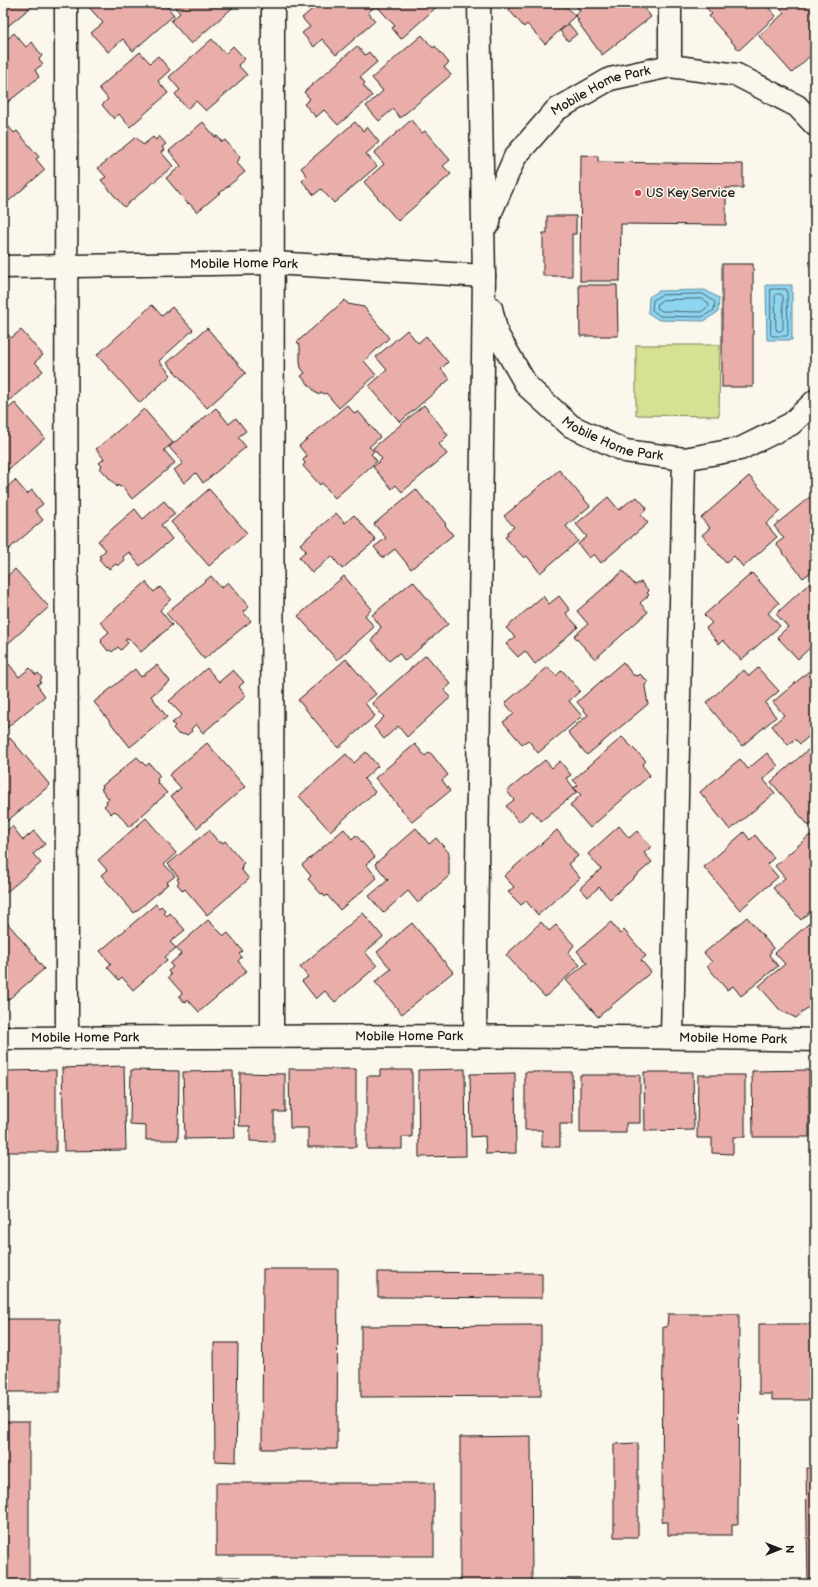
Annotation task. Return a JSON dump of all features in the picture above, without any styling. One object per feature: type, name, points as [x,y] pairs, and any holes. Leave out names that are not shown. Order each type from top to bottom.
[{"type":"street","points":[[66,3],[67,1038]]},
{"type":"street","points":[[272,1036],[274,263],[273,3]]},
{"type":"street","points":[[475,1037],[484,276],[478,3]]},
{"type":"street","points":[[670,3],[670,66]]},
{"type":"street","name":"Mobile Home Park","points":[[815,125],[797,106],[737,75],[670,66],[610,79],[556,110],[514,157],[490,214],[484,276],[497,334],[527,386],[571,426],[625,451],[684,459],[740,449],[791,424],[815,401]]},
{"type":"street","name":"Mobile Home Park","points":[[3,267],[274,263],[484,276]]},
{"type":"street","points":[[672,1037],[684,459]]},
{"type":"street","name":"Mobile Home Park","points":[[3,1038],[272,1036],[672,1037],[815,1040]]},
{"type":"green space","points":[[636,345],[720,345],[719,416],[636,415]]},
{"type":"water","points":[[766,285],[792,285],[792,340],[767,340]]},
{"type":"water","points":[[705,290],[719,298],[718,312],[704,321],[659,320],[648,313],[649,297],[659,291]]},
{"type":"building","points":[[3,3],[36,3],[3,30]]},
{"type":"building","points":[[91,3],[164,3],[174,15],[133,51],[123,39],[108,52],[91,33],[103,23],[88,6]]},
{"type":"building","points":[[171,3],[238,3],[191,44],[171,21],[180,13]]},
{"type":"building","points":[[319,3],[371,3],[375,7],[368,12],[375,21],[336,55],[322,39],[314,47],[302,33],[310,27],[302,18]]},
{"type":"building","points":[[374,3],[441,3],[401,39],[392,28],[395,26]]},
{"type":"building","points":[[514,3],[563,3],[575,16],[545,44],[527,24],[524,27],[509,10]]},
{"type":"building","points":[[574,3],[641,3],[651,17],[602,55],[577,21],[579,20],[575,15],[580,11]]},
{"type":"building","points":[[702,3],[769,3],[767,6],[776,16],[739,50],[709,16],[712,14]]},
{"type":"building","points":[[776,3],[815,3],[815,51],[792,73],[759,36],[784,13]]},
{"type":"building","points":[[569,24],[577,34],[568,41],[560,31]]},
{"type":"building","points":[[14,33],[26,47],[32,42],[42,56],[39,59],[43,64],[35,70],[39,77],[3,106],[3,43]]},
{"type":"building","points":[[422,35],[433,48],[435,46],[449,63],[444,67],[451,75],[400,118],[393,109],[379,121],[366,106],[383,91],[372,78]]},
{"type":"building","points":[[212,39],[225,54],[233,46],[245,59],[238,65],[247,75],[206,111],[196,101],[187,109],[175,94],[180,90],[169,77]]},
{"type":"building","points":[[357,46],[365,55],[369,52],[377,62],[360,77],[365,83],[363,85],[372,96],[338,125],[324,110],[316,117],[304,104],[310,99],[304,92]]},
{"type":"building","points":[[140,52],[150,63],[158,56],[170,70],[158,81],[168,93],[130,127],[119,114],[114,119],[102,105],[108,99],[99,88]]},
{"type":"building","points":[[3,120],[14,133],[17,131],[39,157],[36,159],[45,170],[3,206]]},
{"type":"building","points":[[411,120],[422,133],[425,131],[450,160],[443,166],[451,174],[398,221],[364,182],[384,164],[374,153]]},
{"type":"building","points":[[203,122],[215,137],[217,136],[222,142],[225,140],[240,157],[237,163],[245,172],[197,212],[189,203],[188,204],[166,178],[181,166],[169,151]]},
{"type":"building","points":[[355,122],[363,131],[367,127],[379,142],[366,154],[377,166],[334,203],[321,189],[314,195],[302,181],[307,176],[301,168]]},
{"type":"building","points":[[159,136],[166,144],[162,147],[164,150],[161,152],[173,166],[124,207],[101,180],[106,177],[98,168],[136,137],[143,145],[153,137],[156,140]]},
{"type":"building","points":[[581,155],[598,156],[598,162],[743,164],[743,188],[726,188],[726,225],[621,224],[620,281],[580,281]]},
{"type":"building","points":[[547,216],[576,216],[576,234],[572,234],[572,276],[543,276],[543,233],[547,233]]},
{"type":"building","points":[[722,264],[753,264],[753,387],[722,387]]},
{"type":"building","points":[[579,285],[617,285],[618,336],[580,336]]},
{"type":"building","points":[[345,300],[348,304],[364,307],[389,338],[364,361],[376,375],[339,408],[326,393],[324,394],[322,392],[318,395],[301,376],[305,373],[301,368],[300,345],[297,342]]},
{"type":"building","points":[[152,305],[162,316],[172,307],[193,330],[159,361],[171,375],[140,403],[97,355]]},
{"type":"building","points":[[207,328],[246,373],[207,408],[167,363]]},
{"type":"building","points":[[3,329],[11,338],[21,330],[43,355],[35,362],[43,371],[3,406]]},
{"type":"building","points":[[407,330],[418,343],[426,336],[448,362],[441,369],[450,379],[400,422],[369,386],[387,370],[376,357]]},
{"type":"building","points":[[15,403],[45,438],[3,474],[3,413]]},
{"type":"building","points":[[347,405],[355,414],[358,411],[380,437],[369,447],[374,451],[371,454],[377,461],[335,498],[322,483],[320,485],[303,466],[305,463],[303,460],[307,456],[299,446]]},
{"type":"building","points":[[424,405],[448,435],[439,444],[447,454],[402,492],[396,485],[392,489],[373,467],[382,459],[373,448]]},
{"type":"building","points":[[216,408],[229,424],[236,418],[246,431],[238,437],[246,447],[203,483],[196,473],[184,483],[174,470],[183,463],[169,447]]},
{"type":"building","points":[[144,409],[173,443],[164,450],[175,463],[132,499],[122,486],[120,487],[118,485],[117,487],[100,468],[102,466],[99,463],[104,459],[96,449]]},
{"type":"building","points":[[559,470],[590,506],[566,526],[578,541],[540,573],[527,556],[524,558],[505,537],[508,535],[507,532],[514,527],[504,516]]},
{"type":"building","points":[[749,476],[780,511],[766,524],[777,537],[743,567],[734,556],[726,563],[702,535],[710,528],[701,518]]},
{"type":"building","points":[[15,480],[27,494],[32,490],[43,504],[35,510],[43,520],[3,554],[3,491]]},
{"type":"building","points":[[209,489],[247,533],[209,566],[171,522]]},
{"type":"building","points":[[416,489],[446,524],[445,525],[453,535],[411,569],[395,549],[383,558],[374,547],[386,538],[374,524]]},
{"type":"building","points":[[811,496],[815,501],[815,569],[803,578],[776,544],[784,538],[774,526]]},
{"type":"building","points":[[608,497],[619,510],[632,499],[633,500],[637,497],[647,508],[641,515],[648,523],[601,563],[594,554],[589,558],[578,544],[587,537],[576,524]]},
{"type":"building","points":[[164,501],[175,514],[161,525],[172,539],[140,566],[129,552],[123,557],[125,560],[118,566],[116,564],[109,569],[107,566],[106,567],[99,559],[101,558],[99,556],[106,550],[98,541],[135,509],[143,519]]},
{"type":"building","points":[[336,513],[345,523],[354,515],[376,540],[342,569],[332,556],[312,573],[299,557],[306,551],[300,544]]},
{"type":"building","points":[[15,569],[49,607],[3,648],[3,580]]},
{"type":"building","points":[[623,571],[635,585],[641,582],[649,591],[647,593],[649,595],[640,603],[648,612],[595,659],[574,636],[588,624],[577,611]]},
{"type":"building","points":[[752,573],[779,603],[768,613],[780,626],[741,660],[723,640],[719,644],[706,628],[712,623],[704,615]]},
{"type":"building","points":[[211,576],[221,588],[228,582],[249,607],[243,612],[251,621],[204,659],[166,613]]},
{"type":"building","points":[[344,576],[372,609],[365,615],[374,627],[337,660],[298,616]]},
{"type":"building","points":[[815,578],[815,643],[798,659],[777,637],[788,627],[776,614]]},
{"type":"building","points":[[413,581],[448,624],[405,661],[399,653],[389,661],[372,640],[381,627],[372,615]]},
{"type":"building","points":[[146,582],[154,592],[160,587],[171,599],[160,610],[172,625],[141,652],[128,638],[125,640],[128,643],[121,650],[118,647],[112,652],[110,650],[108,651],[101,642],[101,639],[109,632],[100,622]]},
{"type":"building","points":[[543,596],[549,604],[559,596],[570,610],[566,613],[578,627],[535,664],[525,651],[518,657],[506,644],[515,637],[506,628]]},
{"type":"building","points":[[426,655],[451,684],[444,690],[451,697],[407,737],[398,726],[384,739],[374,727],[384,717],[372,703]]},
{"type":"building","points":[[346,659],[376,694],[365,703],[375,716],[338,748],[298,700]]},
{"type":"building","points":[[623,662],[633,675],[638,676],[640,674],[648,682],[645,687],[648,704],[587,755],[568,732],[588,715],[577,702]]},
{"type":"building","points":[[9,664],[19,677],[30,668],[36,675],[38,673],[42,678],[40,680],[41,682],[37,685],[45,696],[3,731],[3,669]]},
{"type":"building","points":[[157,665],[170,681],[151,696],[167,717],[130,747],[94,702],[135,669],[141,677]]},
{"type":"building","points":[[815,666],[815,731],[800,744],[795,739],[788,745],[772,726],[784,715],[773,702]]},
{"type":"building","points":[[548,667],[556,676],[562,670],[580,691],[569,701],[582,716],[538,753],[528,740],[522,744],[503,722],[514,714],[505,703]]},
{"type":"building","points":[[207,668],[219,682],[233,670],[244,682],[239,687],[246,696],[203,733],[196,724],[191,729],[192,731],[187,735],[183,735],[181,733],[179,735],[173,728],[175,726],[172,723],[182,715],[169,701]]},
{"type":"building","points":[[758,668],[779,691],[765,703],[776,717],[742,746],[706,703],[744,670],[749,676]]},
{"type":"building","points":[[622,737],[646,761],[642,765],[650,775],[590,828],[570,805],[581,795],[574,788],[578,785],[573,780]]},
{"type":"building","points":[[10,738],[50,785],[6,822],[3,819],[3,744]]},
{"type":"building","points":[[207,743],[245,787],[197,828],[171,796],[181,788],[169,775]]},
{"type":"building","points":[[415,744],[425,756],[430,752],[448,775],[442,780],[450,791],[412,822],[375,778]]},
{"type":"building","points":[[809,749],[815,756],[815,821],[809,826],[771,782]]},
{"type":"building","points":[[366,752],[378,766],[364,779],[375,792],[330,831],[299,796],[346,754],[354,763]]},
{"type":"building","points":[[767,753],[778,766],[763,779],[775,793],[730,830],[700,792],[740,759],[748,769]]},
{"type":"building","points":[[137,757],[146,766],[149,763],[160,776],[157,779],[157,782],[167,793],[129,827],[118,813],[114,811],[111,814],[104,806],[107,803],[106,801],[109,799],[101,789],[103,788],[102,786]]},
{"type":"building","points":[[545,760],[552,768],[560,761],[571,775],[566,778],[577,792],[541,821],[532,811],[519,822],[506,806],[514,800],[507,791]]},
{"type":"building","points":[[146,818],[176,853],[164,864],[175,876],[166,883],[168,884],[134,913],[101,875],[107,870],[98,860]]},
{"type":"building","points":[[12,826],[23,840],[34,831],[45,844],[33,854],[41,863],[3,895],[3,834]]},
{"type":"building","points":[[619,826],[629,838],[637,831],[651,847],[644,853],[652,862],[610,899],[599,887],[588,897],[580,888],[601,869],[588,854]]},
{"type":"building","points":[[416,828],[429,844],[436,838],[449,853],[449,876],[418,903],[408,891],[383,913],[369,896],[388,880],[375,864]]},
{"type":"building","points":[[344,829],[352,839],[356,835],[375,857],[366,864],[377,878],[340,910],[327,895],[325,897],[322,893],[321,894],[308,879],[311,876],[302,865]]},
{"type":"building","points":[[209,830],[219,843],[221,841],[222,843],[225,841],[244,863],[241,866],[243,867],[241,869],[249,879],[207,915],[185,889],[183,891],[177,884],[179,882],[177,879],[179,878],[168,864]]},
{"type":"building","points":[[557,830],[578,856],[568,864],[580,878],[538,915],[526,901],[521,905],[508,892],[514,887],[504,876]]},
{"type":"building","points":[[744,832],[750,840],[755,835],[774,858],[767,864],[778,877],[740,910],[704,867]]},
{"type":"building","points":[[810,835],[815,841],[815,907],[801,920],[773,888],[785,878],[775,866]]},
{"type":"building","points":[[156,904],[159,908],[161,906],[165,910],[163,912],[167,916],[170,913],[185,930],[170,942],[176,948],[165,957],[167,960],[133,990],[122,977],[119,980],[107,967],[111,964],[100,951]]},
{"type":"building","points":[[363,913],[383,937],[365,952],[377,966],[335,1002],[325,991],[316,999],[302,981],[308,977],[300,967]]},
{"type":"building","points":[[747,917],[773,948],[769,955],[778,966],[741,996],[733,986],[727,990],[707,966],[712,962],[704,953]]},
{"type":"building","points":[[4,919],[37,958],[36,959],[44,969],[3,1004],[3,920]]},
{"type":"building","points":[[814,919],[815,1001],[796,1018],[780,1010],[759,986],[785,964],[775,953]]},
{"type":"building","points":[[208,920],[224,936],[228,933],[243,951],[239,954],[242,957],[238,961],[247,971],[199,1012],[188,1000],[185,1003],[179,996],[182,993],[168,977],[171,975],[168,971],[173,967],[170,964],[181,954],[176,948]]},
{"type":"building","points":[[541,922],[549,931],[556,925],[574,945],[568,953],[580,965],[545,997],[506,955]]},
{"type":"building","points":[[611,922],[620,934],[624,930],[646,956],[641,960],[651,972],[598,1017],[566,980],[587,963],[577,951]]},
{"type":"building","points":[[412,923],[453,972],[402,1014],[375,982],[391,969],[377,952]]},
{"type":"building","points":[[124,1066],[126,1150],[64,1151],[62,1068]]},
{"type":"building","points":[[289,1069],[356,1069],[356,1147],[308,1147],[308,1128],[290,1128]]},
{"type":"building","points":[[465,1069],[466,1156],[419,1157],[418,1070]]},
{"type":"building","points":[[56,1070],[56,1152],[6,1152],[5,1071]]},
{"type":"building","points":[[131,1070],[179,1071],[178,1140],[146,1140],[146,1126],[130,1125]]},
{"type":"building","points":[[380,1070],[412,1070],[412,1137],[402,1137],[402,1149],[367,1149],[367,1076],[380,1076]]},
{"type":"building","points":[[809,1070],[809,1137],[753,1137],[752,1071]]},
{"type":"building","points":[[233,1071],[235,1138],[185,1139],[183,1072]]},
{"type":"building","points":[[525,1072],[572,1072],[573,1124],[560,1124],[560,1147],[542,1147],[542,1130],[525,1130]]},
{"type":"building","points":[[644,1072],[693,1072],[694,1130],[645,1131]]},
{"type":"building","points":[[240,1073],[285,1074],[285,1112],[274,1112],[274,1142],[250,1141],[250,1126],[239,1126]]},
{"type":"building","points":[[515,1073],[516,1153],[486,1154],[485,1136],[471,1137],[470,1074]]},
{"type":"building","points":[[580,1075],[640,1075],[640,1123],[626,1123],[626,1133],[580,1133]]},
{"type":"building","points":[[698,1075],[745,1075],[745,1137],[733,1137],[733,1154],[712,1153],[712,1138],[697,1138]]},
{"type":"building","points":[[263,1269],[338,1269],[337,1449],[262,1449]]},
{"type":"building","points":[[378,1272],[542,1273],[542,1298],[378,1297]]},
{"type":"building","points":[[668,1314],[739,1314],[738,1524],[732,1524],[732,1535],[668,1535],[668,1522],[662,1522],[663,1327],[667,1327]]},
{"type":"building","points":[[3,1319],[60,1319],[60,1392],[3,1392]]},
{"type":"building","points":[[759,1324],[815,1324],[815,1400],[772,1400],[772,1394],[759,1394]]},
{"type":"building","points":[[541,1325],[541,1396],[361,1397],[361,1326]]},
{"type":"building","points":[[214,1343],[238,1343],[236,1462],[215,1461]]},
{"type":"building","points":[[3,1422],[29,1422],[29,1584],[3,1584]]},
{"type":"building","points":[[531,1436],[532,1584],[460,1584],[460,1437]]},
{"type":"building","points":[[638,1443],[638,1537],[614,1537],[614,1444]]},
{"type":"building","points":[[813,1454],[815,1454],[815,1584],[808,1584],[806,1468],[813,1468]]},
{"type":"building","points":[[216,1483],[434,1483],[434,1556],[216,1556]]},
{"type":"building","points":[[216,1577],[241,1577],[241,1584],[216,1584]]},
{"type":"building","points":[[560,1580],[703,1584],[560,1584]]},
{"type":"place","name":"US Key Service","points":[[638,193]]}]
